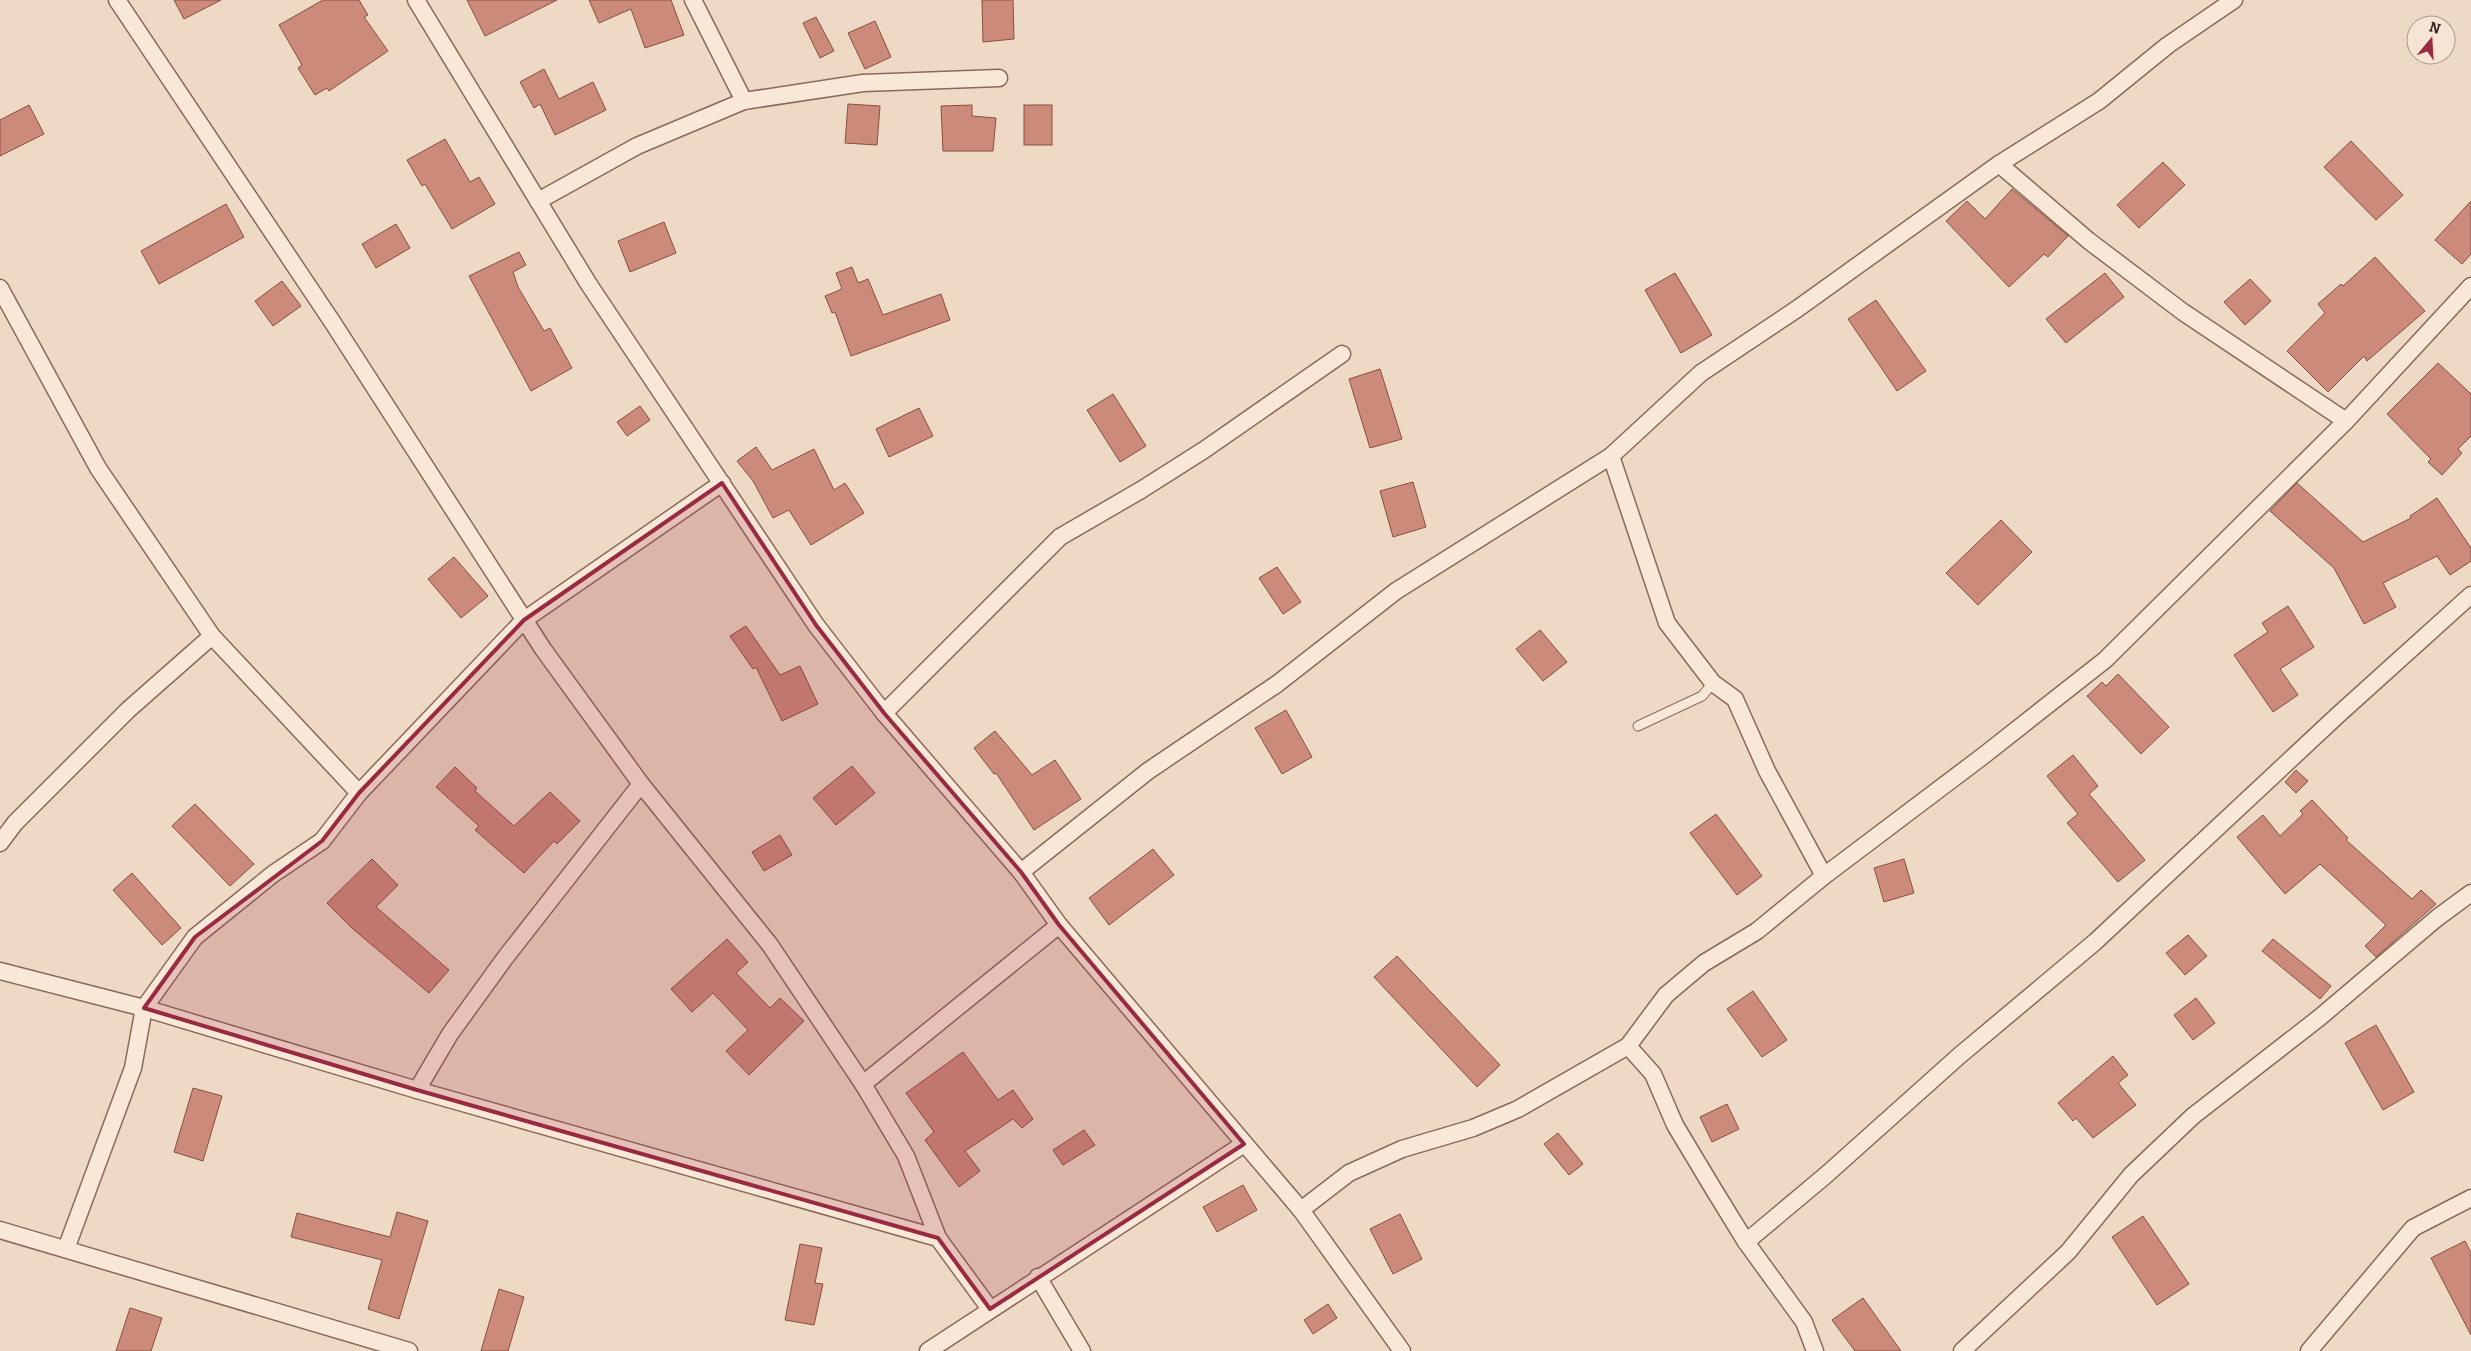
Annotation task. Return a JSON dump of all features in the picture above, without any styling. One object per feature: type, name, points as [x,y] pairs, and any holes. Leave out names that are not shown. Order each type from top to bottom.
[{"type":"street","points":[[117,0],[332,323],[524,620],[641,784],[770,945],[863,1084],[906,1156],[938,1238],[990,1309]]},
{"type":"street","points":[[416,0],[588,283],[816,625],[884,712],[1021,872],[1059,925],[1301,1210],[1402,1351]]},
{"type":"street","points":[[693,0],[744,101]]},
{"type":"street","points":[[1021,872],[1148,771],[1277,684],[1396,591],[1611,456],[1701,373],[1797,309],[1999,164],[2099,101],[2168,45],[2234,0]]},
{"type":"street","points":[[538,201],[637,146],[744,101],[862,83],[999,78]]},
{"type":"street","points":[[1999,164],[2089,241],[2183,312],[2346,420]]},
{"type":"street","points":[[1301,1210],[1349,1173],[1402,1149],[1473,1128],[1518,1109],[1628,1046],[1666,995],[1704,964],[1757,931],[1824,876],[1983,756],[2105,660],[2346,420],[2471,286]]},
{"type":"street","points":[[0,288],[98,468],[212,636],[359,793]]},
{"type":"street","points":[[884,712],[1060,537],[1142,490],[1204,450],[1342,354]]},
{"type":"street","points":[[1611,456],[1667,623],[1713,683],[1735,699],[1767,771],[1824,876]]},
{"type":"street","points":[[66,1250],[133,1068],[144,1008],[195,937],[273,874],[322,841],[359,793],[524,620],[722,483]]},
{"type":"street","points":[[1746,1242],[1826,1175],[1959,1056],[2095,942],[2338,715],[2471,595]]},
{"type":"street","points":[[0,844],[15,824],[128,710],[212,636]]},
{"type":"street","points":[[417,1090],[450,1034],[500,966],[641,784]]},
{"type":"street","points":[[1962,1351],[2068,1252],[2131,1175],[2193,1116],[2319,1018],[2437,918],[2471,893]]},
{"type":"street","points":[[863,1084],[1059,925]]},
{"type":"street","points":[[0,971],[144,1008],[417,1090],[938,1238]]},
{"type":"street","points":[[1628,1046],[1653,1074],[1675,1125],[1746,1242],[1804,1322],[1816,1351]]},
{"type":"street","points":[[928,1351],[1038,1277],[1244,1144]]},
{"type":"street","points":[[2309,1351],[2413,1228],[2471,1198]]},
{"type":"street","points":[[0,1230],[409,1351]]},
{"type":"street","points":[[1038,1277],[1082,1351]]},
{"type":"lane","points":[[1638,726],[1702,696],[1713,683]]},
{"type":"highlighted area","points":[[722,483],[816,625],[884,713],[1021,872],[1059,925],[1244,1144],[990,1309],[938,1238],[417,1090],[144,1008],[195,937],[322,841],[359,793],[524,620]]},
{"type":"building","points":[[174,0],[221,0],[184,19]]},
{"type":"building","points":[[323,0],[359,0],[368,15],[364,17],[388,51],[329,91],[327,88],[315,95],[298,68],[302,65],[279,25]]},
{"type":"building","points":[[467,0],[557,0],[485,36]]},
{"type":"building","points":[[589,0],[671,0],[684,35],[645,48],[631,9],[599,23]]},
{"type":"building","points":[[982,0],[1013,0],[1014,39],[983,42]]},
{"type":"building","points":[[816,17],[834,51],[820,58],[803,23]]},
{"type":"building","points":[[875,21],[891,57],[865,69],[848,33]]},
{"type":"building","points":[[544,69],[559,99],[593,82],[606,110],[555,135],[540,104],[534,108],[520,82]]},
{"type":"building","points":[[848,104],[880,106],[877,145],[845,143]]},
{"type":"building","points":[[29,105],[44,134],[0,156],[0,120]]},
{"type":"building","points":[[972,105],[972,116],[996,118],[993,151],[943,151],[941,106]]},
{"type":"building","points":[[1024,105],[1052,105],[1052,145],[1024,145]]},
{"type":"building","points":[[445,139],[470,182],[479,177],[495,204],[452,229],[425,184],[422,186],[407,160]]},
{"type":"building","points":[[2351,141],[2403,195],[2376,220],[2324,167]]},
{"type":"building","points":[[2163,162],[2185,185],[2139,228],[2117,205]]},
{"type":"building","points":[[2012,189],[2068,236],[2048,257],[2044,254],[2009,287],[1946,221],[1967,201],[1985,219]]},
{"type":"building","points":[[2471,201],[2471,254],[2462,264],[2435,240]]},
{"type":"building","points":[[226,204],[244,237],[159,284],[141,251]]},
{"type":"building","points":[[664,222],[676,253],[630,272],[618,241]]},
{"type":"building","points":[[396,224],[410,248],[376,268],[362,244]]},
{"type":"building","points":[[519,252],[526,265],[513,272],[518,287],[544,331],[550,328],[572,368],[531,391],[469,276]]},
{"type":"building","points":[[2375,257],[2425,311],[2367,361],[2364,356],[2328,392],[2287,351],[2325,313],[2318,304],[2341,284],[2343,286]]},
{"type":"building","points":[[852,267],[858,283],[868,279],[883,315],[941,294],[950,320],[851,356],[835,312],[832,313],[825,296],[842,289],[836,273]]},
{"type":"building","points":[[1675,273],[1712,335],[1681,353],[1645,290]]},
{"type":"building","points":[[2105,273],[2124,297],[2066,343],[2046,319]]},
{"type":"building","points":[[2250,279],[2271,301],[2245,325],[2224,302]]},
{"type":"building","points":[[282,281],[301,306],[273,326],[255,301]]},
{"type":"building","points":[[1876,300],[1926,371],[1897,391],[1848,319]]},
{"type":"building","points":[[2438,363],[2471,394],[2471,436],[2458,449],[2462,453],[2442,475],[2428,462],[2431,459],[2387,414]]},
{"type":"building","points":[[1380,369],[1402,439],[1370,448],[1349,379]]},
{"type":"building","points":[[1113,394],[1146,446],[1120,462],[1087,410]]},
{"type":"building","points":[[640,406],[650,420],[627,436],[617,422]]},
{"type":"building","points":[[919,408],[933,436],[889,457],[876,429]]},
{"type":"building","points":[[756,447],[772,470],[814,449],[834,490],[845,483],[864,513],[811,545],[789,510],[773,518],[753,481],[737,461]]},
{"type":"building","points":[[1413,482],[1426,527],[1393,537],[1380,491]]},
{"type":"building","points":[[2297,483],[2363,542],[2411,518],[2410,516],[2437,498],[2471,548],[2471,561],[2450,575],[2437,556],[2383,583],[2396,607],[2364,624],[2334,568],[2270,511]]},
{"type":"building","points":[[2001,520],[2032,552],[1978,605],[1946,573]]},
{"type":"building","points":[[454,557],[488,596],[461,618],[428,579]]},
{"type":"building","points":[[1277,567],[1301,602],[1283,614],[1259,578]]},
{"type":"building","points":[[2288,606],[2314,647],[2280,669],[2298,695],[2273,712],[2234,655],[2268,632],[2262,623]]},
{"type":"building","points":[[746,626],[780,675],[800,666],[818,704],[782,721],[756,667],[753,669],[730,636]]},
{"type":"building","points":[[1540,630],[1567,662],[1543,681],[1516,649]]},
{"type":"building","points":[[2118,674],[2169,727],[2141,754],[2087,696],[2102,682],[2106,686]]},
{"type":"building","points":[[1286,710],[1312,757],[1282,774],[1255,728]]},
{"type":"building","points":[[995,731],[1032,775],[1055,760],[1081,799],[1034,830],[996,773],[994,774],[974,748]]},
{"type":"building","points":[[2073,755],[2098,786],[2089,794],[2145,860],[2118,882],[2067,823],[2078,814],[2047,776]]},
{"type":"building","points":[[852,766],[875,793],[836,825],[813,798]]},
{"type":"building","points":[[455,767],[477,788],[475,791],[514,826],[550,792],[580,821],[557,844],[554,841],[524,873],[475,830],[479,826],[436,787]]},
{"type":"building","points":[[2296,770],[2308,781],[2296,793],[2285,782]]},
{"type":"building","points":[[2312,800],[2348,838],[2346,840],[2412,899],[2421,890],[2436,904],[2376,957],[2365,946],[2386,925],[2320,864],[2285,894],[2237,837],[2263,815],[2280,836],[2303,814],[2300,811]]},
{"type":"building","points":[[195,804],[254,864],[230,886],[172,826]]},
{"type":"building","points":[[1716,814],[1762,876],[1737,895],[1690,833]]},
{"type":"building","points":[[780,835],[792,855],[764,871],[752,852]]},
{"type":"building","points":[[1153,849],[1174,875],[1109,925],[1089,898]]},
{"type":"building","points":[[372,859],[398,885],[376,907],[449,970],[429,993],[353,929],[327,903]]},
{"type":"building","points":[[1904,859],[1914,893],[1884,902],[1874,868]]},
{"type":"building","points":[[132,873],[181,928],[162,945],[113,890]]},
{"type":"building","points":[[2188,935],[2207,956],[2185,975],[2166,953]]},
{"type":"building","points":[[727,939],[748,962],[736,973],[770,1008],[780,998],[804,1021],[749,1075],[726,1051],[748,1030],[713,993],[692,1012],[671,989]]},
{"type":"building","points":[[2273,939],[2331,986],[2320,999],[2262,951]]},
{"type":"building","points":[[1397,956],[1500,1065],[1477,1087],[1374,977]]},
{"type":"building","points":[[1753,991],[1787,1040],[1762,1057],[1727,1009]]},
{"type":"building","points":[[2196,998],[2215,1023],[2193,1040],[2174,1015]]},
{"type":"building","points":[[2376,1025],[2414,1092],[2383,1110],[2345,1043]]},
{"type":"building","points":[[963,1052],[998,1100],[1013,1090],[1033,1119],[1022,1128],[1013,1119],[965,1151],[980,1171],[959,1187],[925,1140],[934,1132],[906,1093]]},
{"type":"building","points":[[2113,1056],[2128,1075],[2118,1083],[2136,1105],[2093,1138],[2076,1118],[2073,1121],[2058,1103]]},
{"type":"building","points":[[193,1088],[222,1096],[203,1161],[174,1152]]},
{"type":"building","points":[[1727,1104],[1739,1129],[1712,1142],[1700,1117]]},
{"type":"building","points":[[1084,1130],[1095,1145],[1063,1165],[1053,1150]]},
{"type":"building","points":[[1558,1133],[1583,1164],[1569,1175],[1544,1144]]},
{"type":"building","points":[[1243,1185],[1257,1210],[1217,1232],[1203,1207]]},
{"type":"building","points":[[397,1212],[428,1221],[399,1319],[368,1309],[382,1260],[291,1237],[297,1213],[390,1237]]},
{"type":"building","points":[[1400,1214],[1422,1259],[1393,1274],[1370,1229]]},
{"type":"building","points":[[2143,1216],[2189,1284],[2157,1305],[2112,1237]]},
{"type":"building","points":[[2465,1241],[2471,1253],[2471,1335],[2431,1258]]},
{"type":"building","points":[[800,1244],[822,1248],[815,1283],[823,1284],[814,1325],[785,1320]]},
{"type":"building","points":[[499,1289],[524,1297],[508,1351],[481,1351]]},
{"type":"building","points":[[1863,1298],[1901,1351],[1855,1351],[1832,1320]]},
{"type":"building","points":[[1328,1304],[1337,1318],[1313,1334],[1304,1320]]},
{"type":"building","points":[[130,1308],[162,1318],[151,1351],[116,1351]]}]
